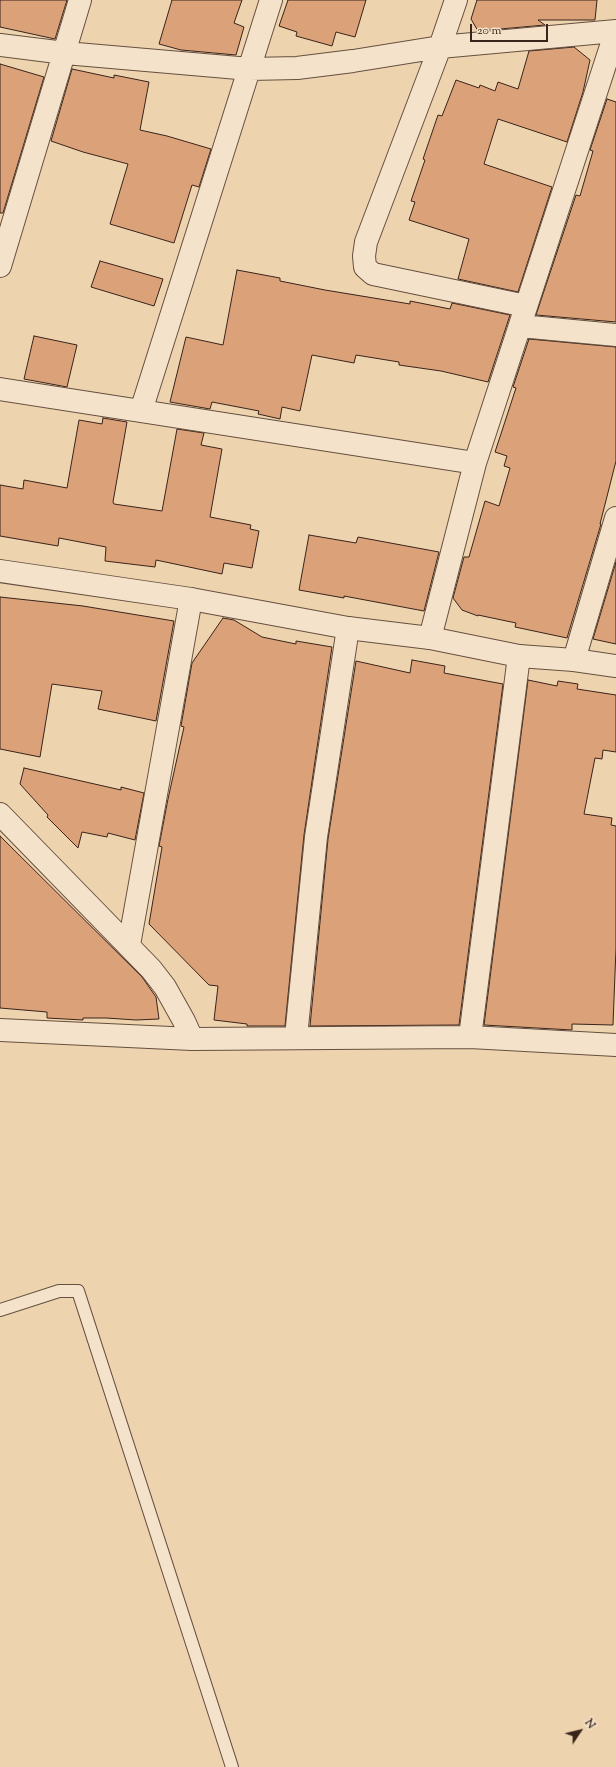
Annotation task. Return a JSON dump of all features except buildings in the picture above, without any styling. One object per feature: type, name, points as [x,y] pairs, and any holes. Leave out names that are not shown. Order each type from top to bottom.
[{"type":"street","points":[[0,266],[80,0]]},
{"type":"street","points":[[141,411],[271,0]]},
{"type":"street","points":[[456,0],[366,242],[364,256],[365,267],[373,274],[523,316],[616,335]]},
{"type":"street","points":[[0,45],[65,53],[250,69],[297,68],[346,62],[440,46],[616,31],[475,463],[430,638]]},
{"type":"street","points":[[0,389],[475,463]]},
{"type":"street","points":[[574,660],[616,518]]},
{"type":"street","points":[[0,571],[192,599],[348,628],[430,638],[519,656],[574,660],[616,666]]},
{"type":"street","points":[[129,945],[192,599]]},
{"type":"street","points":[[296,1037],[316,837],[348,628]]},
{"type":"street","points":[[470,1037],[519,656]]},
{"type":"street","points":[[0,814],[151,969],[165,987],[192,1039]]},
{"type":"street","points":[[0,1030],[192,1039],[296,1037],[470,1037],[616,1045]]},
{"type":"lane","points":[[0,1310],[59,1291],[78,1291],[232,1767]]}]
